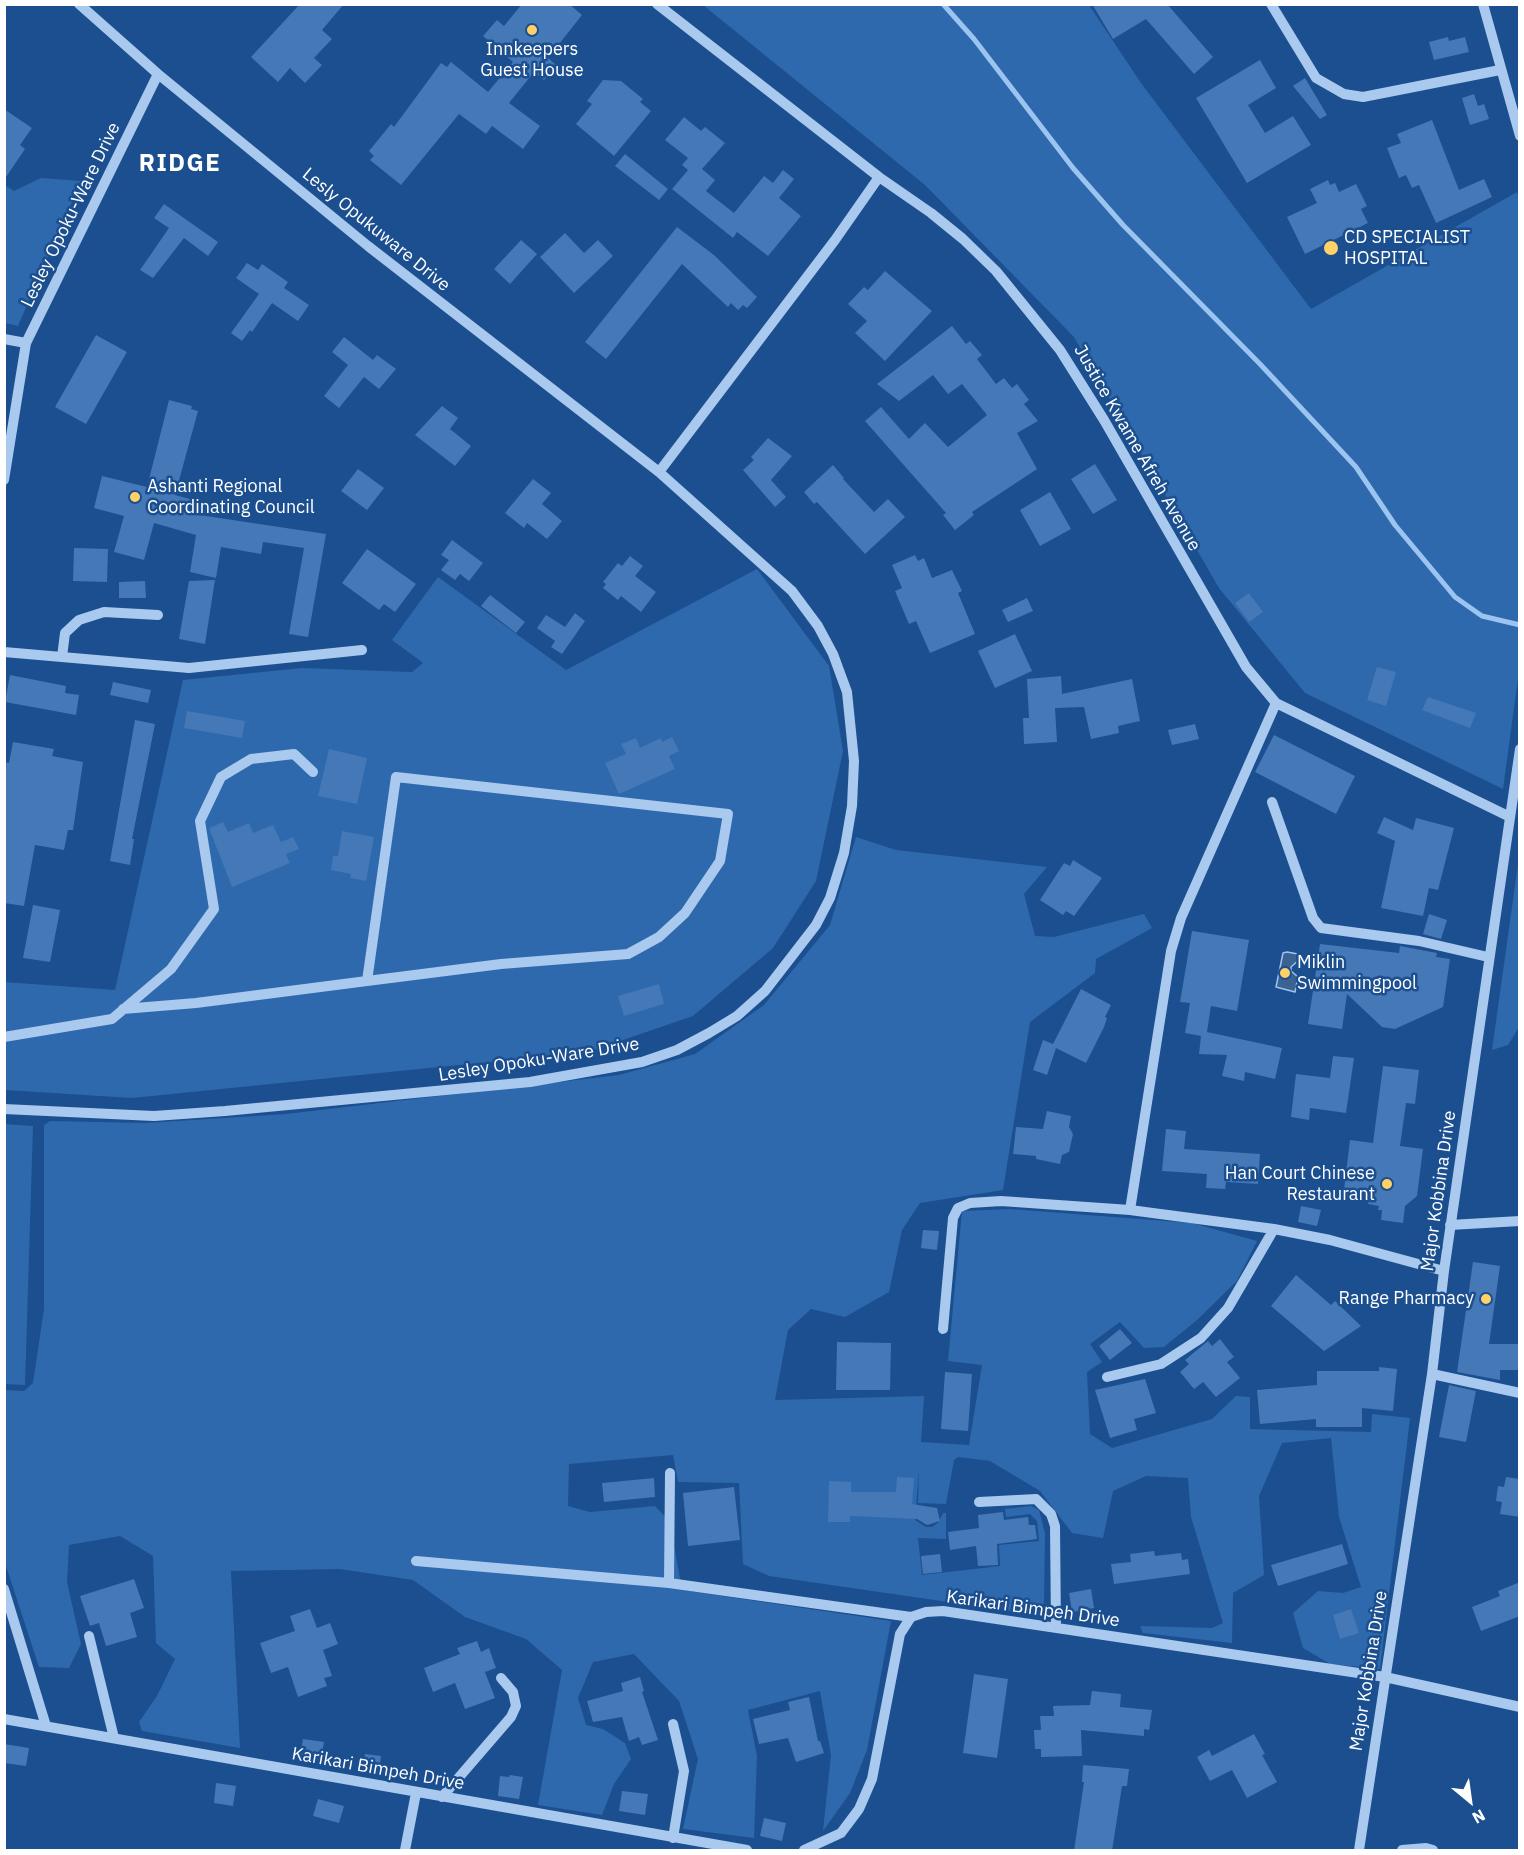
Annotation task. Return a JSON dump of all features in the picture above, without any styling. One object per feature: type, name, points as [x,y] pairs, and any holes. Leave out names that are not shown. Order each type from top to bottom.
[{"type":"street","name":"Lesly Opukuware Drive","points":[[79,4],[158,74],[368,246],[659,472]]},
{"type":"street","name":"Justice Kwame Afreh Avenue","points":[[657,4],[879,177],[963,238],[1017,295],[1060,350],[1104,420],[1246,667],[1276,703],[1508,816]]},
{"type":"street","points":[[1271,4],[1316,78],[1344,94],[1363,97],[1500,70]]},
{"type":"street","points":[[1483,4],[1520,136]]},
{"type":"street","name":"Lesley Opoku-Ware Drive","points":[[4,480],[26,343],[158,74]]},
{"type":"street","points":[[659,472],[835,240],[879,177]]},
{"type":"street","points":[[4,339],[26,343]]},
{"type":"street","name":"Lesley Opoku-Ware Drive","points":[[4,1109],[154,1116],[402,1096],[530,1082],[642,1062],[677,1050],[737,1016],[765,991],[816,925],[830,898],[844,853],[852,806],[854,760],[846,692],[833,654],[818,626],[792,591],[659,472]]},
{"type":"street","points":[[62,657],[65,633],[79,620],[104,612],[158,615]]},
{"type":"street","points":[[4,652],[189,668],[362,650]]},
{"type":"street","points":[[1130,1210],[1171,951],[1181,918],[1276,703]]},
{"type":"street","name":"Major Kobbina Drive","points":[[1359,1851],[1432,1374],[1450,1226],[1508,816],[1520,749]]},
{"type":"street","points":[[4,1037],[112,1019],[171,969],[214,909],[200,821],[222,777],[251,759],[294,754],[313,772]]},
{"type":"street","points":[[123,1009],[367,981],[501,963],[628,954],[659,937],[685,913],[720,861],[728,814],[396,777],[367,981]]},
{"type":"street","points":[[1272,802],[1313,918],[1321,928],[1419,941],[1488,957]]},
{"type":"street","points":[[943,1329],[953,1218],[958,1208],[970,1203],[1001,1202],[1130,1210],[1274,1229],[1330,1240],[1444,1271]]},
{"type":"street","points":[[1450,1226],[1520,1221]]},
{"type":"street","points":[[1107,1377],[1161,1364],[1201,1338],[1228,1308],[1274,1229]]},
{"type":"street","points":[[1432,1374],[1520,1393]]},
{"type":"street","points":[[669,1583],[670,1473]]},
{"type":"street","points":[[979,1502],[1036,1499],[1051,1514],[1055,1526],[1056,1628]]},
{"type":"street","name":"Karikari Bimpeh Drive","points":[[416,1561],[669,1583],[911,1617],[926,1612],[943,1611],[1385,1677],[1520,1707]]},
{"type":"street","points":[[4,1589],[46,1726]]},
{"type":"street","points":[[804,1851],[841,1833],[859,1809],[872,1779],[900,1634],[911,1617]]},
{"type":"street","points":[[89,1636],[114,1738]]},
{"type":"street","points":[[442,1797],[511,1717],[516,1706],[513,1692],[501,1678]]},
{"type":"street","name":"Karikari Bimpeh Drive","points":[[4,1719],[747,1851]]},
{"type":"street","points":[[673,1838],[684,1771],[674,1724]]},
{"type":"street","points":[[405,1851],[416,1793]]},
{"type":"street","points":[[1402,1851],[1426,1848],[1433,1851]]},
{"type":"shaded area","points":[[703,5],[1089,5],[1141,83],[1311,309],[1517,192],[1520,204],[1520,664],[1503,789],[1305,693],[1219,588],[1074,337],[925,185]]},
{"type":"shaded area","points":[[41,178],[81,181],[18,326],[5,323],[5,185],[14,191]]},
{"type":"shaded area","points":[[757,569],[829,666],[843,751],[816,881],[773,948],[693,1016],[588,1052],[132,1098],[5,1090],[4,982],[115,990],[183,680],[302,668],[412,672],[423,663],[392,640],[438,577],[566,670]]},
{"type":"shaded area","points":[[856,837],[896,850],[1047,867],[1024,894],[1035,936],[1054,937],[1144,914],[1152,928],[1096,959],[1095,973],[1030,1022],[1003,1190],[920,1203],[902,1230],[889,1292],[845,1317],[811,1309],[788,1330],[775,1400],[924,1396],[921,1442],[969,1445],[982,1365],[948,1361],[962,1211],[1010,1209],[1192,1223],[1257,1241],[1237,1281],[1197,1320],[1164,1347],[1144,1348],[1120,1322],[1090,1344],[1102,1362],[1087,1372],[1090,1434],[1112,1448],[1212,1419],[1236,1396],[1250,1397],[1250,1429],[1371,1432],[1372,1414],[1410,1418],[1380,1669],[1330,1664],[1303,1648],[1293,1613],[1318,1591],[1343,1593],[1361,1587],[1339,1517],[1331,1438],[1282,1443],[1259,1496],[1264,1575],[1233,1593],[1232,1643],[1143,1633],[1140,1626],[1212,1628],[1223,1623],[1191,1517],[1188,1478],[1146,1476],[1113,1491],[1103,1538],[1072,1533],[1040,1491],[990,1461],[958,1457],[954,1460],[946,1504],[918,1503],[919,1468],[915,1520],[926,1527],[932,1527],[938,1523],[943,1513],[946,1513],[946,1539],[918,1538],[922,1575],[1000,1566],[999,1545],[1039,1541],[1037,1521],[1030,1514],[1006,1517],[1005,1509],[1031,1506],[1039,1510],[1045,1533],[1044,1604],[1033,1604],[1031,1614],[769,1576],[743,1564],[739,1483],[678,1482],[673,1455],[569,1464],[568,1506],[590,1512],[655,1506],[670,1522],[682,1590],[891,1621],[867,1750],[850,1793],[823,1831],[831,1755],[820,1691],[748,1710],[757,1756],[754,1838],[683,1829],[698,1759],[679,1701],[634,1654],[593,1662],[578,1698],[586,1725],[603,1729],[625,1743],[631,1759],[614,1784],[602,1815],[538,1805],[562,1670],[526,1639],[465,1617],[413,1580],[340,1569],[231,1571],[240,1748],[142,1731],[139,1722],[157,1696],[175,1659],[156,1643],[153,1556],[120,1536],[69,1545],[67,1582],[81,1644],[69,1668],[39,1667],[5,1563],[4,1390],[24,1391],[33,1383],[44,1309],[44,1125],[50,1121],[146,1123],[286,1114],[619,1075],[695,1054],[764,1005],[830,925]]},
{"type":"shaded area","points":[[1519,857],[1519,1027],[1508,1045],[1492,1050]]},
{"type":"shaded area","name":"Miklin Swimmingpool","points":[[1283,953],[1298,954],[1301,958],[1291,967],[1291,971],[1298,977],[1295,992],[1276,987]]},
{"type":"shaded area","points":[[4,1124],[33,1126],[25,1385],[5,1384]]},
{"type":"building","points":[[300,4],[344,4],[322,30],[332,39],[314,58],[322,65],[305,83],[290,68],[278,82],[251,57]]},
{"type":"building","points":[[522,4],[569,4],[582,15],[548,58],[556,65],[544,80],[534,72],[509,103],[540,126],[523,149],[492,126],[486,134],[459,114],[401,185],[370,160],[374,156],[369,151],[391,124],[394,127],[441,63],[447,67],[451,62],[488,92],[513,62],[483,36],[497,20],[504,26]]},
{"type":"building","points":[[1092,4],[1167,4],[1213,57],[1194,74],[1146,19],[1113,39]]},
{"type":"building","points":[[1448,37],[1449,41],[1465,37],[1469,52],[1434,60],[1429,42]]},
{"type":"building","points":[[1260,60],[1276,88],[1248,105],[1265,133],[1293,116],[1311,145],[1247,183],[1196,98]]},
{"type":"building","points":[[1305,78],[1327,115],[1320,119],[1293,86]]},
{"type":"building","points":[[603,80],[621,81],[643,99],[640,102],[651,111],[614,156],[576,124],[592,104],[587,101]]},
{"type":"building","points":[[1474,94],[1478,106],[1484,104],[1489,119],[1470,125],[1462,98]]},
{"type":"building","points":[[4,109],[32,128],[20,145],[25,149],[4,180]]},
{"type":"building","points":[[684,117],[701,131],[705,127],[725,143],[702,169],[715,180],[706,191],[734,213],[764,176],[773,183],[783,170],[794,179],[779,198],[801,216],[768,256],[737,232],[733,238],[672,189],[688,170],[682,165],[688,158],[665,140]]},
{"type":"building","points":[[1432,120],[1459,190],[1484,179],[1492,197],[1436,223],[1419,185],[1412,188],[1406,175],[1399,178],[1387,148],[1401,143],[1397,134]]},
{"type":"building","points":[[625,154],[668,189],[659,200],[615,166]]},
{"type":"building","points":[[1328,180],[1330,185],[1335,183],[1339,192],[1356,184],[1367,206],[1361,209],[1368,223],[1305,254],[1287,217],[1317,203],[1310,189]]},
{"type":"building","points":[[164,204],[218,242],[208,256],[184,238],[153,278],[140,270],[169,228],[154,218]]},
{"type":"building","points":[[677,227],[714,255],[757,297],[747,308],[743,305],[738,310],[731,303],[728,307],[682,264],[606,359],[585,342]]},
{"type":"building","points":[[565,233],[584,253],[598,240],[613,256],[574,293],[540,257]]},
{"type":"building","points":[[521,240],[537,254],[510,284],[494,269]]},
{"type":"building","points":[[247,263],[258,270],[262,264],[288,282],[284,288],[309,305],[298,321],[272,303],[252,332],[250,330],[242,341],[231,333],[259,294],[236,278]]},
{"type":"building","points":[[885,271],[932,311],[885,361],[855,333],[867,321],[848,304],[864,287],[868,290]]},
{"type":"building","points":[[952,326],[966,344],[970,341],[982,355],[977,359],[996,384],[1004,378],[1012,388],[1017,384],[1029,400],[1024,404],[1038,421],[1017,433],[1037,469],[972,512],[974,515],[955,530],[943,515],[946,513],[865,421],[881,407],[909,439],[925,423],[948,447],[987,415],[962,384],[948,394],[933,375],[899,401],[877,384]]},
{"type":"building","points":[[96,335],[127,352],[86,424],[55,407]]},
{"type":"building","points":[[344,337],[373,360],[377,355],[396,369],[379,389],[364,377],[339,408],[324,396],[348,365],[332,352]]},
{"type":"building","points":[[169,400],[192,406],[191,409],[198,411],[175,495],[190,499],[186,513],[326,534],[308,637],[289,634],[304,548],[263,542],[261,554],[221,547],[216,578],[190,572],[196,535],[154,523],[144,560],[114,552],[124,516],[94,508],[102,476],[147,487]]},
{"type":"building","points":[[442,406],[458,418],[450,429],[471,446],[455,466],[415,435]]},
{"type":"building","points":[[768,438],[792,456],[771,480],[786,497],[775,507],[743,470],[754,460],[751,457]]},
{"type":"building","points":[[1095,464],[1117,500],[1093,514],[1071,479]]},
{"type":"building","points":[[833,465],[874,512],[888,499],[905,517],[865,554],[817,502],[814,504],[804,492]]},
{"type":"building","points":[[358,469],[384,488],[367,510],[341,491]]},
{"type":"building","points":[[533,479],[551,493],[542,504],[562,521],[547,539],[527,523],[524,528],[505,513]]},
{"type":"building","points":[[1050,492],[1071,529],[1040,546],[1020,510]]},
{"type":"building","points":[[452,540],[483,563],[469,581],[460,574],[455,580],[441,570],[449,560],[441,555]]},
{"type":"building","points":[[74,548],[108,549],[107,582],[73,581]]},
{"type":"building","points":[[367,549],[416,584],[395,612],[384,604],[379,610],[342,583]]},
{"type":"building","points":[[915,555],[918,561],[924,558],[932,578],[952,570],[962,591],[958,593],[975,634],[930,653],[916,621],[909,624],[895,591],[902,588],[892,565]]},
{"type":"building","points":[[630,556],[643,566],[635,576],[656,592],[641,612],[621,596],[618,600],[603,588],[606,584],[603,582],[618,563],[622,566]]},
{"type":"building","points":[[215,580],[205,644],[179,639],[189,581]]},
{"type":"building","points":[[145,581],[146,598],[119,598],[119,582]]},
{"type":"building","points":[[1249,593],[1263,612],[1249,622],[1235,603]]},
{"type":"building","points":[[490,595],[525,622],[516,633],[481,606]]},
{"type":"building","points":[[1027,598],[1033,611],[1008,622],[1002,610]]},
{"type":"building","points":[[575,613],[585,621],[562,654],[551,647],[555,641],[537,628],[546,615],[565,627]]},
{"type":"building","points":[[1015,634],[1032,671],[995,688],[978,651]]},
{"type":"building","points":[[1377,667],[1396,672],[1386,706],[1367,700]]},
{"type":"building","points":[[10,675],[66,686],[65,693],[79,695],[76,715],[5,702]]},
{"type":"building","points":[[1061,676],[1062,694],[1132,679],[1140,721],[1118,726],[1119,733],[1091,739],[1084,707],[1055,708],[1057,742],[1024,744],[1023,718],[1029,718],[1027,679]]},
{"type":"building","points":[[113,682],[151,690],[148,703],[110,695]]},
{"type":"building","points":[[1428,697],[1476,713],[1470,728],[1422,710]]},
{"type":"building","points":[[187,711],[245,721],[242,738],[184,728]]},
{"type":"building","points":[[135,720],[155,724],[132,839],[134,839],[130,865],[110,861]]},
{"type":"building","points":[[1195,724],[1199,739],[1172,745],[1168,730]]},
{"type":"building","points":[[1274,735],[1355,776],[1336,814],[1255,772]]},
{"type":"building","points":[[672,737],[679,751],[669,756],[675,769],[619,794],[605,763],[626,754],[621,744],[636,738],[640,748],[661,738],[662,742]]},
{"type":"building","points":[[13,742],[54,749],[52,756],[83,762],[73,830],[68,830],[64,850],[35,845],[24,906],[4,903],[4,762],[9,763]]},
{"type":"building","points":[[329,749],[367,758],[357,804],[318,796]]},
{"type":"building","points":[[1384,817],[1413,830],[1416,818],[1454,828],[1438,890],[1429,888],[1423,916],[1381,908],[1395,841],[1377,833]]},
{"type":"building","points":[[223,822],[228,832],[249,823],[253,833],[273,825],[281,842],[293,837],[299,849],[286,854],[290,863],[232,887],[209,828]]},
{"type":"building","points":[[342,831],[374,837],[366,881],[350,878],[351,874],[331,870],[333,856],[338,856]]},
{"type":"building","points":[[1073,860],[1102,878],[1074,916],[1066,911],[1063,915],[1040,900],[1064,863],[1070,866]]},
{"type":"building","points":[[33,905],[60,910],[50,962],[23,958]]},
{"type":"building","points":[[1429,914],[1447,920],[1441,939],[1423,934]]},
{"type":"building","points":[[1192,931],[1249,940],[1237,1011],[1211,1006],[1207,1032],[1282,1048],[1275,1079],[1245,1072],[1244,1081],[1222,1076],[1227,1055],[1199,1054],[1201,1036],[1185,1033],[1190,1003],[1180,1002]]},
{"type":"building","points":[[1320,944],[1399,953],[1400,946],[1437,953],[1436,957],[1450,959],[1443,1007],[1395,1029],[1382,1027],[1347,994],[1342,1029],[1308,1024]]},
{"type":"building","points":[[659,984],[664,1004],[624,1016],[618,996]]},
{"type":"building","points":[[1081,989],[1111,1005],[1105,1017],[1107,1018],[1104,1027],[1086,1063],[1056,1048],[1047,1075],[1033,1070],[1043,1040],[1053,1044]]},
{"type":"building","points":[[1333,1056],[1354,1058],[1346,1113],[1310,1108],[1309,1120],[1291,1117],[1296,1074],[1330,1078]]},
{"type":"building","points":[[1383,1066],[1419,1070],[1415,1104],[1406,1103],[1400,1146],[1423,1149],[1417,1196],[1405,1206],[1403,1223],[1381,1220],[1382,1210],[1378,1210],[1379,1206],[1368,1204],[1369,1201],[1343,1198],[1350,1140],[1373,1143]]},
{"type":"building","points":[[1047,1111],[1071,1116],[1069,1127],[1073,1134],[1069,1152],[1062,1155],[1060,1164],[1036,1159],[1036,1156],[1013,1154],[1016,1127],[1043,1129]]},
{"type":"building","points":[[1166,1129],[1186,1131],[1184,1149],[1260,1154],[1258,1184],[1226,1182],[1225,1189],[1206,1188],[1207,1174],[1162,1171]]},
{"type":"building","points":[[1301,1206],[1321,1210],[1317,1226],[1298,1222]]},
{"type":"building","points":[[923,1230],[939,1231],[937,1250],[921,1248]]},
{"type":"building","points":[[1473,1262],[1500,1266],[1489,1344],[1520,1344],[1520,1370],[1500,1370],[1500,1380],[1457,1372]]},
{"type":"building","points":[[1296,1275],[1331,1305],[1335,1301],[1361,1326],[1324,1351],[1271,1306]]},
{"type":"building","points":[[1120,1329],[1132,1343],[1110,1360],[1099,1346]]},
{"type":"building","points":[[1220,1339],[1234,1357],[1227,1362],[1240,1378],[1216,1397],[1203,1382],[1194,1389],[1180,1372],[1189,1364],[1185,1360],[1197,1350],[1208,1341],[1212,1346]]},
{"type":"building","points":[[837,1342],[891,1343],[890,1390],[836,1390]]},
{"type":"building","points":[[1379,1367],[1397,1369],[1393,1411],[1362,1408],[1362,1427],[1316,1427],[1316,1419],[1260,1424],[1257,1390],[1317,1385],[1317,1371],[1379,1371]]},
{"type":"building","points":[[945,1372],[972,1374],[968,1431],[941,1429]]},
{"type":"building","points":[[1145,1379],[1156,1413],[1134,1419],[1137,1430],[1110,1438],[1095,1390]]},
{"type":"building","points":[[1449,1385],[1476,1391],[1466,1442],[1439,1437]]},
{"type":"building","points":[[897,1477],[914,1478],[912,1504],[937,1508],[940,1521],[927,1525],[917,1519],[850,1516],[850,1522],[828,1522],[829,1481],[851,1482],[851,1492],[896,1492]]},
{"type":"building","points":[[1506,1477],[1520,1479],[1520,1517],[1500,1514],[1502,1502],[1496,1501],[1498,1486],[1504,1487]]},
{"type":"building","points":[[654,1478],[655,1497],[604,1502],[602,1483]]},
{"type":"building","points":[[734,1487],[740,1540],[688,1546],[683,1493]]},
{"type":"building","points":[[1003,1512],[1004,1520],[1028,1517],[1029,1525],[1035,1525],[1037,1539],[997,1544],[998,1565],[978,1566],[976,1546],[950,1550],[948,1532],[979,1528],[978,1515]]},
{"type":"building","points":[[1342,1544],[1348,1564],[1278,1586],[1271,1565]]},
{"type":"building","points":[[1154,1551],[1155,1556],[1181,1553],[1182,1560],[1188,1559],[1190,1574],[1114,1584],[1111,1564],[1131,1562],[1130,1554]]},
{"type":"building","points":[[940,1554],[942,1572],[923,1574],[921,1556]]},
{"type":"building","points":[[134,1579],[144,1608],[130,1613],[137,1637],[106,1646],[99,1623],[90,1626],[80,1596]]},
{"type":"building","points":[[1520,1582],[1520,1616],[1481,1631],[1472,1607],[1500,1596],[1498,1591]]},
{"type":"building","points":[[1091,1589],[1094,1608],[1072,1612],[1069,1593]]},
{"type":"building","points":[[310,1609],[317,1628],[330,1623],[338,1644],[323,1650],[332,1676],[324,1678],[327,1686],[298,1697],[288,1667],[271,1673],[260,1643],[295,1631],[290,1616]]},
{"type":"building","points":[[1351,1609],[1359,1633],[1340,1639],[1333,1615]]},
{"type":"building","points":[[477,1641],[481,1652],[489,1648],[496,1668],[485,1672],[495,1698],[465,1709],[455,1683],[433,1692],[424,1668],[460,1654],[457,1648]]},
{"type":"building","points":[[974,1674],[1008,1679],[997,1758],[963,1753]]},
{"type":"building","points":[[640,1677],[644,1691],[642,1692],[658,1740],[642,1745],[639,1737],[629,1741],[622,1717],[593,1722],[587,1701],[623,1691],[621,1683]]},
{"type":"building","points":[[1092,1691],[1121,1694],[1120,1707],[1152,1710],[1149,1730],[1144,1729],[1144,1736],[1081,1730],[1082,1756],[1041,1757],[1041,1749],[1035,1749],[1034,1730],[1041,1730],[1040,1716],[1054,1716],[1053,1706],[1090,1705]]},
{"type":"building","points":[[809,1697],[818,1741],[824,1753],[796,1762],[788,1738],[759,1744],[753,1719],[790,1710],[788,1702]]},
{"type":"building","points":[[1254,1734],[1265,1754],[1262,1755],[1277,1782],[1247,1798],[1232,1770],[1210,1781],[1197,1757],[1209,1750],[1212,1756]]},
{"type":"building","points":[[303,1739],[324,1742],[321,1761],[300,1758]]},
{"type":"building","points":[[4,1744],[29,1748],[26,1766],[4,1763]]},
{"type":"building","points":[[365,1754],[381,1756],[379,1772],[363,1770]]},
{"type":"building","points":[[1083,1765],[1129,1769],[1127,1786],[1122,1786],[1112,1851],[1074,1851],[1084,1782],[1082,1782]]},
{"type":"building","points":[[510,1775],[523,1777],[519,1799],[498,1796],[500,1776],[509,1777]]},
{"type":"building","points":[[216,1783],[236,1786],[233,1806],[214,1803]]},
{"type":"building","points":[[622,1791],[648,1794],[645,1815],[619,1811]]},
{"type":"building","points":[[318,1799],[344,1806],[339,1823],[313,1816]]},
{"type":"building","points":[[764,1818],[786,1823],[782,1841],[760,1836]]},
{"type":"waterway","points":[[943,4],[974,39],[1073,168],[1123,225],[1260,364],[1356,467],[1395,525],[1455,597],[1482,616],[1520,625]]},
{"type":"place","name":"Innkeepers Guest House","points":[[532,30]]},
{"type":"place","name":"CD SPECIALIST HOSPITAL","points":[[1331,248]]},
{"type":"place","name":"Ashanti Regional Coordinating Council","points":[[135,497]]},
{"type":"place","name":"Miklin Swimmingpool","points":[[1285,973]]},
{"type":"place","name":"Han Court Chinese Restaurant","points":[[1387,1184]]},
{"type":"place","name":"Range Pharmacy","points":[[1486,1299]]},
{"type":"district","name":"RIDGE","points":[[180,164]]}]
